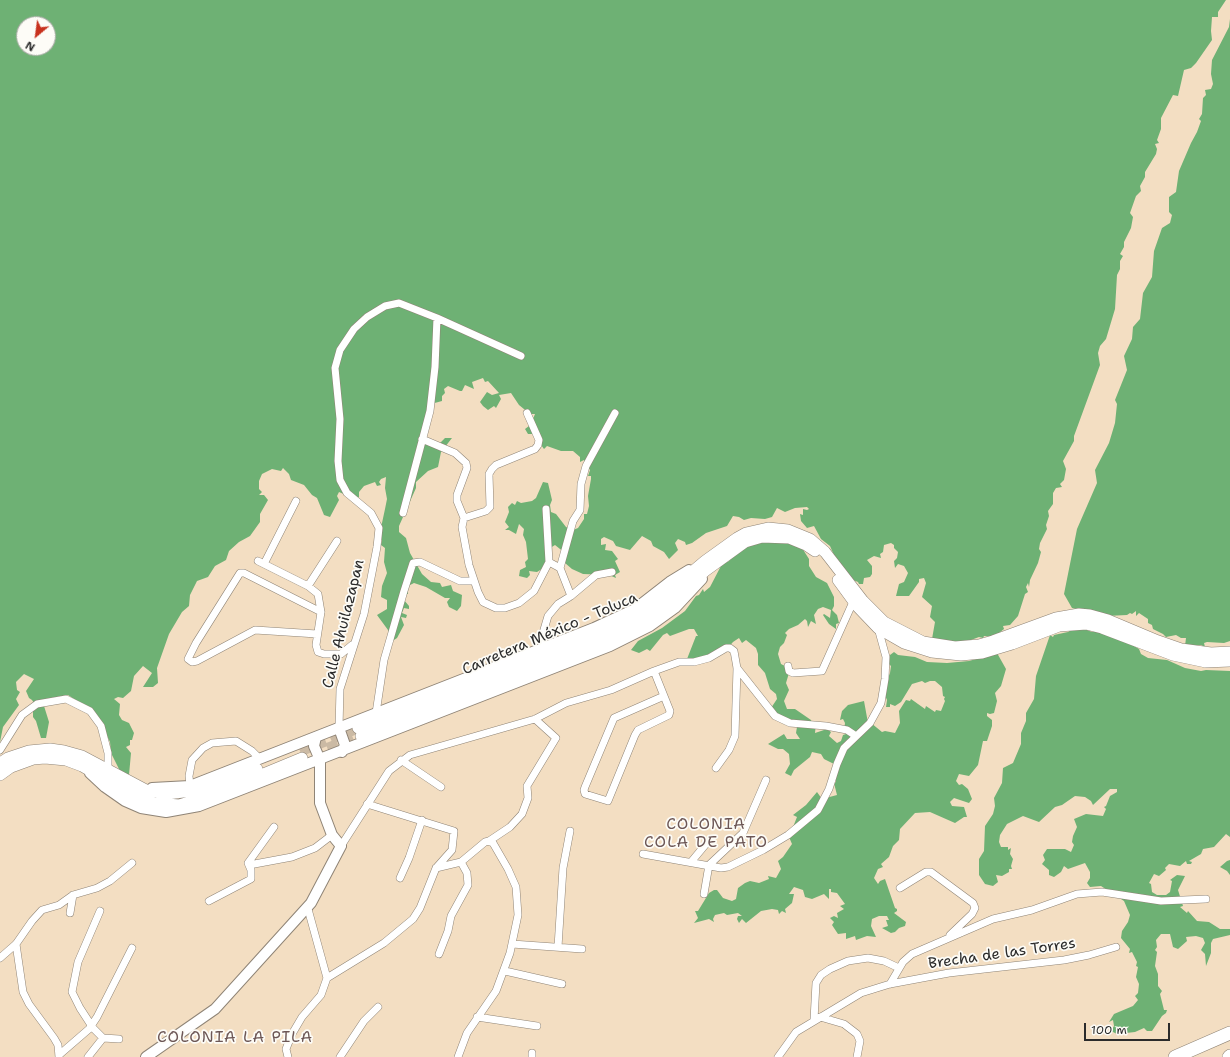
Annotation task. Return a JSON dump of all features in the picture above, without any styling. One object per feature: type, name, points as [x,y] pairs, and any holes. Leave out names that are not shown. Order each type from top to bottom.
[{"type":"highway","points":[[1176,1057],[1230,1033]]},
{"type":"main road","name":"Carretera México - Toluca","points":[[1230,652],[1211,654],[1182,649],[1151,639],[1108,620],[1090,615],[1079,614],[1056,618],[979,645],[955,647],[923,642],[884,622],[863,601],[819,546],[804,536],[788,530],[768,528],[746,534],[705,561],[648,609],[630,619],[359,732],[631,629],[653,616],[735,549],[751,540],[762,537],[789,538],[814,551],[853,602],[878,628],[904,643],[917,648],[961,655],[994,650],[1059,626],[1086,624],[1102,628],[1173,655],[1206,662],[1230,661]]},
{"type":"main road","points":[[0,763],[8,758],[29,751],[50,749],[64,751],[82,756],[141,788],[167,794],[191,791],[301,754],[210,796],[179,805],[164,805],[144,800],[122,790],[82,766],[66,760],[45,758],[27,761],[11,767],[0,775]]},
{"type":"street","name":"Calle Ahuilazapan","points":[[339,728],[340,689],[364,614],[377,547],[379,528],[371,513],[347,493],[340,480],[338,469],[340,434],[335,368],[337,358],[343,343],[354,329],[366,317],[385,306],[399,303],[437,318]]},
{"type":"street","points":[[403,513],[430,412],[437,318],[520,356]]},
{"type":"street","points":[[464,518],[486,511],[490,507],[489,474],[496,465],[535,449],[538,445],[539,440],[528,413]]},
{"type":"street","points":[[571,596],[560,568],[573,520],[580,510],[581,484],[586,466],[615,413]]},
{"type":"street","points":[[422,439],[455,453],[466,463],[457,498],[464,518],[462,527],[465,549],[474,581],[483,602],[492,607],[505,608],[524,600],[531,595],[539,584],[549,562],[546,509]]},
{"type":"street","points":[[296,501],[261,562],[308,586],[318,594],[321,612],[316,649],[321,653],[341,654],[354,644]]},
{"type":"street","points":[[308,586],[337,541]]},
{"type":"street","points":[[141,788],[190,786],[544,648],[626,614],[671,581],[705,561]]},
{"type":"street","points":[[82,766],[105,787],[125,801],[141,808],[166,812],[199,806],[342,752],[631,636],[650,626],[675,608],[719,561]]},
{"type":"street","points":[[376,713],[384,660],[404,591],[414,563],[420,562],[460,580],[474,581]]},
{"type":"street","points":[[549,562],[560,568]]},
{"type":"street","points":[[544,648],[543,633],[548,616],[558,604],[571,596],[596,575],[612,572]]},
{"type":"street","points":[[317,634],[255,630],[197,662],[192,662],[188,659],[199,637],[240,573],[244,573],[321,612]]},
{"type":"street","points":[[788,666],[789,671],[793,673],[822,671],[825,668],[853,602]]},
{"type":"street","points":[[643,854],[709,866],[728,867],[763,850],[788,835],[813,814],[822,804],[844,748],[870,723],[881,703],[885,679],[886,657],[878,628]]},
{"type":"street","points":[[146,1057],[211,1012],[308,909],[341,846],[367,804],[389,771],[401,760],[419,752],[535,719],[566,703],[611,690],[679,662],[694,662],[709,658],[726,648],[730,648],[734,651],[736,668],[735,736],[729,750],[716,768]]},
{"type":"street","points":[[736,668],[775,716],[790,723],[826,726],[847,730],[856,736]]},
{"type":"street","points":[[654,671],[664,696],[670,711],[669,715],[667,718],[638,730],[608,801],[586,794],[584,790],[585,787],[614,718],[664,696]]},
{"type":"street","points":[[0,750],[22,715],[37,704],[66,699],[90,711],[101,726],[108,753],[108,769]]},
{"type":"street","points":[[436,868],[461,862],[484,842],[489,841],[510,827],[522,814],[528,798],[527,786],[556,738],[535,719]]},
{"type":"street","points":[[339,728],[345,745],[342,752]]},
{"type":"street","points":[[316,737],[314,746],[320,760],[320,803],[332,836],[341,846]]},
{"type":"street","points":[[190,786],[189,776],[192,760],[203,748],[212,743],[236,741],[252,750],[259,758]]},
{"type":"street","points":[[401,760],[441,786]]},
{"type":"street","points":[[704,894],[709,866],[743,833],[766,780]]},
{"type":"street","points":[[326,978],[384,943],[413,919],[420,908],[436,868],[452,850],[454,831],[367,804]]},
{"type":"street","points":[[400,878],[409,858],[422,820]]},
{"type":"street","points":[[209,901],[251,879],[251,870],[248,863],[274,827]]},
{"type":"street","points":[[558,947],[563,868],[570,831]]},
{"type":"street","points":[[249,865],[292,857],[315,848],[332,836]]},
{"type":"street","points":[[458,1057],[467,1034],[477,1017],[496,991],[512,944],[518,914],[516,887],[508,869],[493,843],[489,841]]},
{"type":"street","points":[[691,862],[706,844]]},
{"type":"street","points":[[439,954],[448,931],[451,916],[468,885],[467,873],[461,862]]},
{"type":"street","points":[[0,958],[16,944],[32,921],[42,910],[59,905],[73,895],[97,888],[110,881],[132,863]]},
{"type":"street","points":[[900,888],[926,872],[931,872],[973,903],[975,908],[972,914],[946,939]]},
{"type":"street","name":"Brecha de las Torres","points":[[890,984],[899,968],[908,957],[993,919],[1032,910],[1077,894],[1102,892],[1161,901],[1206,899]]},
{"type":"street","points":[[70,914],[73,895]]},
{"type":"street","points":[[288,1057],[286,1049],[292,1034],[302,1016],[321,995],[326,978],[308,909]]},
{"type":"street","points":[[100,912],[78,962],[72,992],[91,1026],[104,1038],[119,1039]]},
{"type":"street","points":[[16,944],[23,992],[29,1004],[58,1045],[59,1056]]},
{"type":"street","points":[[512,944],[582,949]]},
{"type":"street","name":"Brecha de las Torres","points":[[778,1057],[796,1032],[817,1018],[861,993],[890,984],[949,974],[1064,960],[1089,955],[1116,947]]},
{"type":"street","points":[[59,1056],[91,1026],[132,948]]},
{"type":"street","points":[[857,1057],[860,1042],[857,1034],[844,1024],[817,1018],[816,986],[821,974],[848,961],[868,958],[884,961],[899,968]]},
{"type":"street","points":[[504,971],[562,984]]},
{"type":"street","points":[[340,1057],[364,1021],[378,1007]]},
{"type":"street","points":[[477,1017],[537,1026]]},
{"type":"street","points":[[88,1057],[104,1038]]},
{"type":"green space","points":[[0,0],[1226,0],[1218,12],[1218,17],[1212,17],[1212,40],[1196,63],[1191,68],[1184,70],[1178,96],[1173,95],[1161,118],[1161,129],[1157,140],[1159,143],[1155,144],[1157,149],[1156,154],[1145,172],[1145,177],[1140,186],[1141,191],[1136,196],[1130,213],[1133,217],[1131,228],[1120,254],[1123,256],[1120,261],[1120,269],[1117,275],[1115,309],[1106,339],[1100,346],[1098,353],[1100,365],[1074,436],[1074,441],[1063,461],[1066,469],[1064,480],[1060,484],[1062,487],[1056,488],[1053,493],[1053,504],[1048,511],[1049,516],[1046,525],[1047,529],[1040,543],[1039,549],[1041,552],[1038,563],[1030,580],[1029,587],[1028,583],[1026,587],[1028,592],[1025,594],[1018,616],[1010,625],[1003,626],[1004,629],[994,637],[984,636],[983,638],[979,637],[963,643],[932,639],[935,622],[930,617],[932,606],[922,597],[926,583],[924,578],[919,579],[919,582],[909,596],[896,596],[899,584],[904,582],[908,573],[904,566],[898,564],[895,568],[894,561],[897,558],[898,552],[894,548],[894,545],[891,543],[884,545],[883,552],[880,554],[881,558],[874,556],[867,560],[872,566],[872,574],[870,577],[864,578],[863,584],[859,584],[853,580],[837,562],[830,546],[821,539],[814,526],[807,528],[801,521],[800,514],[803,515],[803,509],[809,509],[807,507],[795,508],[785,512],[777,508],[772,517],[765,519],[751,518],[744,520],[733,516],[727,526],[706,533],[692,543],[686,545],[685,542],[678,539],[675,543],[678,550],[669,559],[664,552],[653,546],[651,541],[642,536],[630,550],[616,546],[613,541],[604,537],[601,539],[601,545],[606,544],[605,550],[612,551],[618,559],[615,561],[620,572],[615,575],[616,578],[609,575],[583,574],[572,569],[565,563],[565,553],[555,545],[547,550],[545,567],[537,572],[529,571],[530,575],[527,578],[519,576],[520,570],[526,567],[525,562],[528,559],[526,542],[523,535],[524,529],[519,524],[516,534],[509,530],[505,530],[509,527],[505,522],[509,512],[508,507],[512,503],[515,505],[517,501],[521,503],[532,501],[536,498],[543,482],[548,483],[552,500],[550,505],[551,512],[556,514],[566,527],[573,530],[578,528],[584,519],[584,514],[587,514],[589,506],[588,496],[591,476],[588,476],[590,470],[584,460],[580,462],[580,457],[573,451],[561,451],[547,446],[544,449],[533,434],[528,434],[525,429],[530,426],[535,414],[530,414],[519,405],[511,393],[499,395],[501,399],[496,408],[494,406],[488,410],[483,406],[480,402],[487,392],[492,395],[499,393],[488,381],[485,382],[483,378],[472,382],[474,389],[465,385],[462,391],[460,391],[448,386],[444,389],[445,393],[442,396],[442,401],[431,404],[421,434],[439,444],[445,438],[452,438],[441,452],[438,467],[428,471],[416,482],[416,488],[399,526],[399,532],[406,538],[410,553],[422,574],[431,582],[440,583],[442,587],[451,585],[453,591],[462,595],[461,606],[457,611],[449,607],[447,602],[450,598],[445,598],[426,587],[414,583],[408,586],[408,594],[406,594],[404,600],[409,606],[409,609],[404,608],[402,613],[407,615],[406,618],[401,617],[404,625],[397,638],[391,642],[388,630],[377,615],[387,609],[387,600],[381,597],[382,586],[387,573],[384,562],[385,548],[381,545],[382,540],[375,536],[375,532],[378,531],[382,523],[387,499],[385,488],[386,477],[381,479],[379,482],[381,485],[377,486],[375,482],[364,486],[359,492],[359,497],[353,501],[346,495],[339,492],[337,496],[339,500],[330,517],[324,515],[317,498],[312,495],[304,485],[291,480],[289,474],[283,468],[281,471],[272,469],[262,474],[259,481],[259,489],[262,492],[259,495],[264,495],[268,500],[260,514],[260,522],[250,536],[239,542],[229,551],[226,560],[215,566],[208,577],[197,581],[190,595],[189,606],[182,612],[169,634],[157,668],[158,683],[153,687],[143,687],[152,673],[143,666],[134,676],[131,691],[123,698],[118,697],[114,699],[120,704],[119,715],[122,720],[129,723],[134,733],[132,740],[130,740],[130,745],[126,747],[131,753],[129,775],[121,773],[111,753],[110,742],[104,730],[80,703],[68,695],[46,699],[44,706],[49,722],[46,738],[41,738],[36,721],[33,717],[33,706],[36,706],[29,698],[26,691],[34,679],[24,674],[16,682],[17,690],[20,692],[16,699],[19,705],[3,727],[0,742]]},
{"type":"green space","points":[[1230,19],[1230,641],[1224,643],[1207,642],[1204,643],[1205,647],[1201,645],[1185,646],[1186,638],[1181,638],[1176,635],[1166,637],[1153,629],[1152,625],[1148,623],[1148,619],[1139,613],[1136,616],[1136,611],[1127,615],[1106,616],[1072,608],[1064,594],[1077,529],[1097,483],[1095,470],[1109,443],[1115,423],[1117,404],[1115,400],[1127,370],[1124,356],[1132,339],[1133,327],[1140,319],[1143,293],[1152,277],[1154,251],[1162,228],[1170,223],[1172,215],[1169,212],[1169,197],[1176,192],[1179,171],[1201,121],[1199,119],[1202,114],[1203,98],[1206,95],[1205,90],[1211,89],[1213,84],[1211,74],[1212,60],[1229,27]]},
{"type":"green space","points":[[773,538],[802,548],[809,559],[809,566],[816,577],[827,583],[834,597],[834,606],[832,610],[837,615],[839,623],[836,624],[836,629],[829,624],[823,615],[824,614],[830,618],[831,610],[823,607],[818,609],[814,615],[816,624],[811,621],[808,627],[805,619],[785,633],[787,635],[778,654],[781,664],[787,667],[789,673],[786,683],[789,690],[784,701],[787,709],[795,709],[811,720],[812,724],[816,723],[815,733],[827,729],[831,732],[829,736],[837,743],[841,741],[843,735],[846,734],[844,731],[845,723],[843,719],[840,720],[842,711],[848,705],[864,701],[868,723],[871,723],[882,732],[885,731],[895,733],[900,723],[899,711],[906,700],[910,701],[911,699],[925,709],[926,706],[935,712],[936,710],[941,711],[945,697],[943,696],[942,687],[935,681],[925,683],[922,681],[912,684],[901,702],[895,706],[890,704],[890,707],[886,707],[887,700],[883,691],[890,673],[891,666],[888,663],[890,655],[894,652],[898,655],[915,657],[927,662],[947,663],[969,661],[997,653],[1006,669],[1001,686],[995,693],[997,701],[994,713],[987,713],[987,716],[992,720],[992,726],[987,741],[983,741],[978,765],[969,776],[959,774],[956,781],[959,785],[962,784],[968,789],[972,799],[969,803],[954,798],[950,802],[952,806],[964,807],[967,817],[964,817],[955,823],[930,812],[915,813],[900,829],[899,840],[893,846],[889,857],[881,864],[883,867],[878,869],[874,878],[878,884],[880,881],[885,879],[895,908],[897,909],[894,913],[906,922],[905,926],[899,928],[895,932],[891,933],[882,928],[888,926],[886,920],[889,920],[887,916],[879,916],[872,919],[871,926],[876,937],[867,936],[856,940],[855,936],[846,939],[846,933],[838,934],[832,925],[834,922],[830,918],[834,916],[838,918],[837,913],[844,909],[840,906],[845,904],[837,893],[831,892],[831,889],[829,889],[829,899],[824,894],[812,899],[805,897],[803,890],[794,887],[789,894],[794,894],[792,903],[785,909],[786,913],[782,911],[779,914],[778,910],[772,909],[761,911],[746,923],[742,919],[739,923],[737,919],[738,916],[742,916],[738,913],[727,915],[724,913],[715,915],[713,919],[714,922],[709,919],[694,923],[698,918],[695,911],[698,911],[709,893],[714,890],[717,890],[723,898],[732,901],[736,899],[738,888],[745,883],[750,881],[759,883],[769,879],[768,876],[776,878],[781,869],[778,861],[783,857],[792,844],[789,837],[797,817],[793,815],[806,805],[817,792],[822,799],[837,795],[834,783],[836,782],[836,768],[834,764],[824,759],[821,754],[812,752],[810,757],[794,770],[791,776],[785,773],[790,764],[789,754],[783,749],[778,749],[768,744],[784,734],[787,739],[800,739],[796,733],[797,727],[776,715],[771,708],[777,699],[776,694],[770,689],[765,673],[758,665],[758,654],[756,648],[746,640],[742,643],[739,638],[727,649],[697,659],[687,659],[696,636],[698,636],[694,629],[689,629],[670,636],[667,633],[663,635],[650,651],[647,649],[639,653],[631,650],[638,641],[662,628],[685,611],[703,589],[704,592],[710,587],[722,564],[729,561],[732,554],[740,549]]},
{"type":"green space","points":[[1077,626],[1092,632],[1099,632],[1131,644],[1139,649],[1141,654],[1148,658],[1167,660],[1185,668],[1201,671],[1230,671],[1230,837],[1226,834],[1214,847],[1203,849],[1201,854],[1189,861],[1192,862],[1191,864],[1187,864],[1186,861],[1180,866],[1169,864],[1165,868],[1166,870],[1159,876],[1154,874],[1149,883],[1151,884],[1152,892],[1157,895],[1166,895],[1170,892],[1172,881],[1170,880],[1177,875],[1185,876],[1178,890],[1183,906],[1180,907],[1187,913],[1188,911],[1197,921],[1209,922],[1220,929],[1230,929],[1230,935],[1213,939],[1211,943],[1211,953],[1206,966],[1205,954],[1201,950],[1205,943],[1203,938],[1196,936],[1186,937],[1187,941],[1178,949],[1173,947],[1170,934],[1161,934],[1156,940],[1157,947],[1155,950],[1157,952],[1155,966],[1158,974],[1158,986],[1162,991],[1160,994],[1164,1010],[1167,1010],[1152,1031],[1147,1031],[1144,1028],[1135,1032],[1117,1034],[1111,1031],[1114,1026],[1113,1020],[1109,1022],[1114,1014],[1133,1006],[1138,1000],[1135,996],[1138,993],[1139,984],[1136,977],[1138,967],[1136,966],[1137,962],[1132,952],[1129,953],[1130,949],[1121,938],[1122,931],[1128,922],[1130,915],[1124,901],[1101,886],[1090,887],[1087,883],[1090,878],[1090,872],[1085,863],[1068,869],[1064,866],[1061,872],[1054,877],[1049,875],[1049,870],[1042,864],[1045,860],[1043,855],[1047,849],[1065,849],[1071,852],[1074,845],[1072,842],[1073,836],[1077,827],[1074,819],[1086,814],[1103,816],[1106,809],[1104,807],[1106,806],[1110,796],[1117,792],[1117,789],[1110,789],[1093,805],[1091,801],[1085,797],[1075,796],[1062,805],[1055,807],[1039,822],[1023,816],[1007,824],[1000,835],[999,842],[1001,847],[1008,847],[1008,850],[1011,848],[1010,854],[1013,859],[1011,866],[1012,869],[1009,869],[1009,872],[1002,876],[996,875],[998,882],[993,886],[985,884],[979,875],[979,859],[984,851],[985,826],[993,814],[995,806],[994,798],[1002,783],[1003,768],[1013,763],[1021,744],[1021,733],[1026,721],[1026,713],[1034,699],[1036,676],[1050,635],[1053,637],[1054,635],[1068,632]]},
{"type":"green space","points":[[1230,860],[1230,875],[1227,871],[1220,867]]},
{"type":"tunnel","points":[[300,751],[358,728]]},
{"type":"tunnel","points":[[312,754],[361,736]]},
{"type":"district","name":"COLONIA COLA DE PATO","points":[[706,834]]},
{"type":"district","name":"COLONIA LA PILA","points":[[235,1038]]}]
